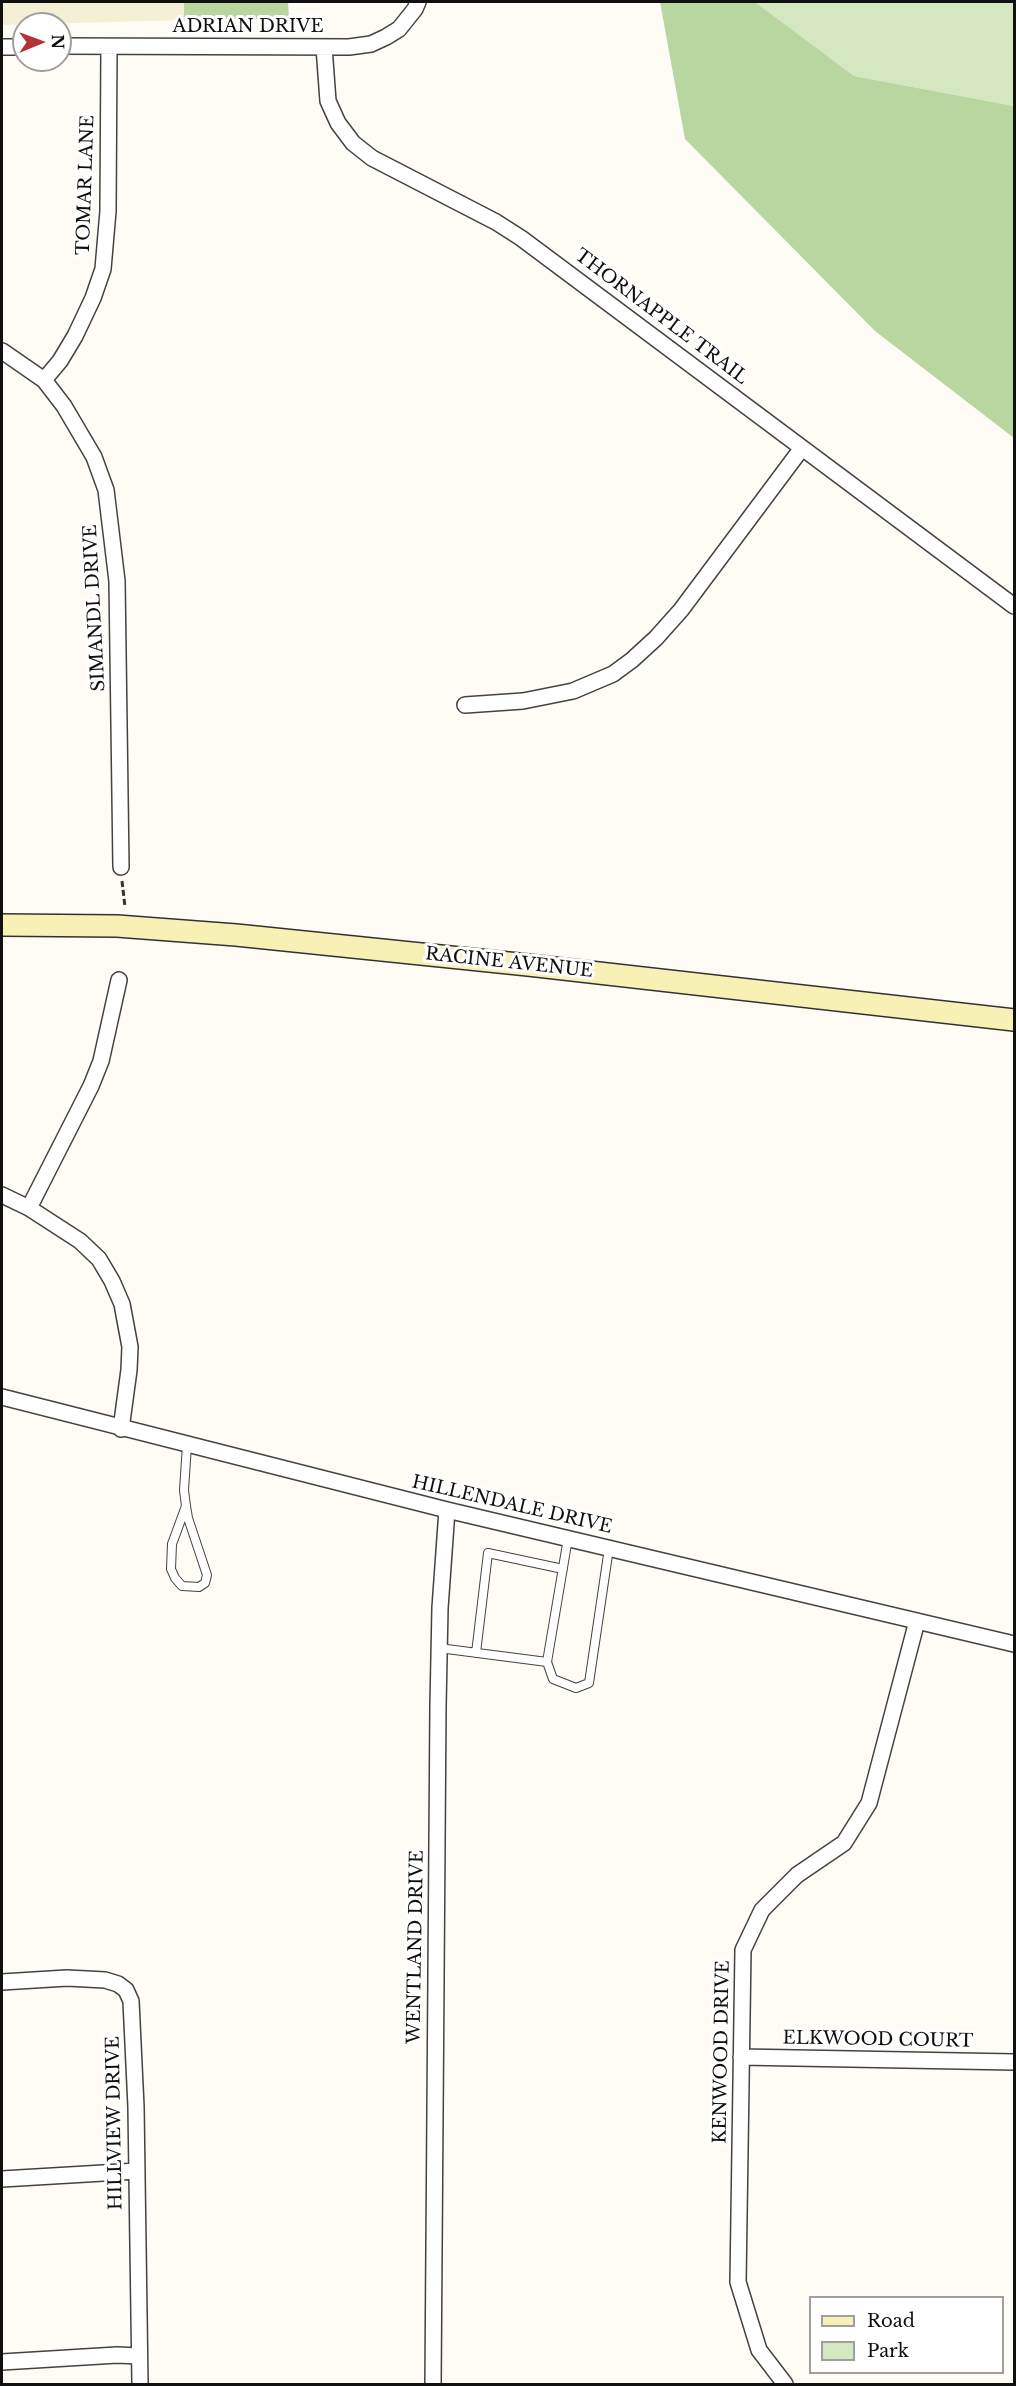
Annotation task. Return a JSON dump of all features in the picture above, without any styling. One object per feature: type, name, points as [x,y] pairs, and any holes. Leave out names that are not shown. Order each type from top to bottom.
[{"type":"main road","name":"RACINE AVENUE","points":[[2,925],[128,927],[236,935],[528,965],[1014,1020]]},
{"type":"street","name":"ADRIAN DRIVE","points":[[72,46],[324,47],[371,44],[386,38],[399,28],[418,2]]},
{"type":"street","name":"TOMAR LANE","points":[[44,380],[60,361],[75,336],[93,298],[103,269],[108,211],[109,47]]},
{"type":"street","name":"THORNAPPLE TRAIL","points":[[324,47],[328,101],[338,123],[352,143],[372,159],[496,222],[521,238],[1014,606]]},
{"type":"street","name":"SIMANDL DRIVE","points":[[2,351],[44,380],[64,406],[94,458],[106,490],[117,581],[121,867]]},
{"type":"street","points":[[465,705],[523,701],[573,691],[613,674],[632,660],[681,610],[802,448]]},
{"type":"street","points":[[30,1208],[91,1086],[101,1061],[119,980]]},
{"type":"street","points":[[2,1195],[30,1208],[80,1241],[99,1259],[112,1281],[122,1304],[130,1347],[121,1429]]},
{"type":"street","name":"HILLENDALE DRIVE","points":[[2,1397],[447,1510],[1014,1644]]},
{"type":"street","name":"WENTLAND DRIVE","points":[[433,2385],[439,1648],[447,1510]]},
{"type":"street","name":"KENWOOD DRIVE","points":[[785,2385],[759,2350],[738,2282],[743,1950],[762,1910],[797,1875],[844,1843],[869,1803],[917,1622]]},
{"type":"street","name":"HILLVIEW DRIVE","points":[[2,1982],[89,1977],[118,1984],[126,1990],[131,2001],[140,2385]]},
{"type":"street","name":"ELKWOOD COURT","points":[[741,2057],[1014,2062]]},
{"type":"street","points":[[2,2180],[136,2171]]},
{"type":"street","points":[[2,2362],[140,2355]]},
{"type":"lane","points":[[186,1445],[184,1490],[186,1506],[207,1575],[205,1583],[199,1587],[182,1586],[171,1569],[172,1544],[186,1506]]},
{"type":"lane","points":[[568,1538],[547,1662],[553,1679],[576,1688],[589,1683],[609,1548]]},
{"type":"lane","points":[[476,1653],[488,1553],[563,1569]]},
{"type":"lane","points":[[439,1648],[547,1662]]},
{"type":"path","points":[[121,867],[128,927]]},
{"type":"shaded area","points":[[2,2],[184,2],[184,20],[72,23],[72,12],[12,12],[12,25],[2,25]]},
{"type":"green space","points":[[184,2],[288,2],[289,18],[184,20]]},
{"type":"green space","points":[[660,2],[755,2],[854,76],[1014,106],[1014,438],[875,331],[685,139]]},
{"type":"green space","points":[[755,2],[1014,2],[1014,106],[854,76]]}]
